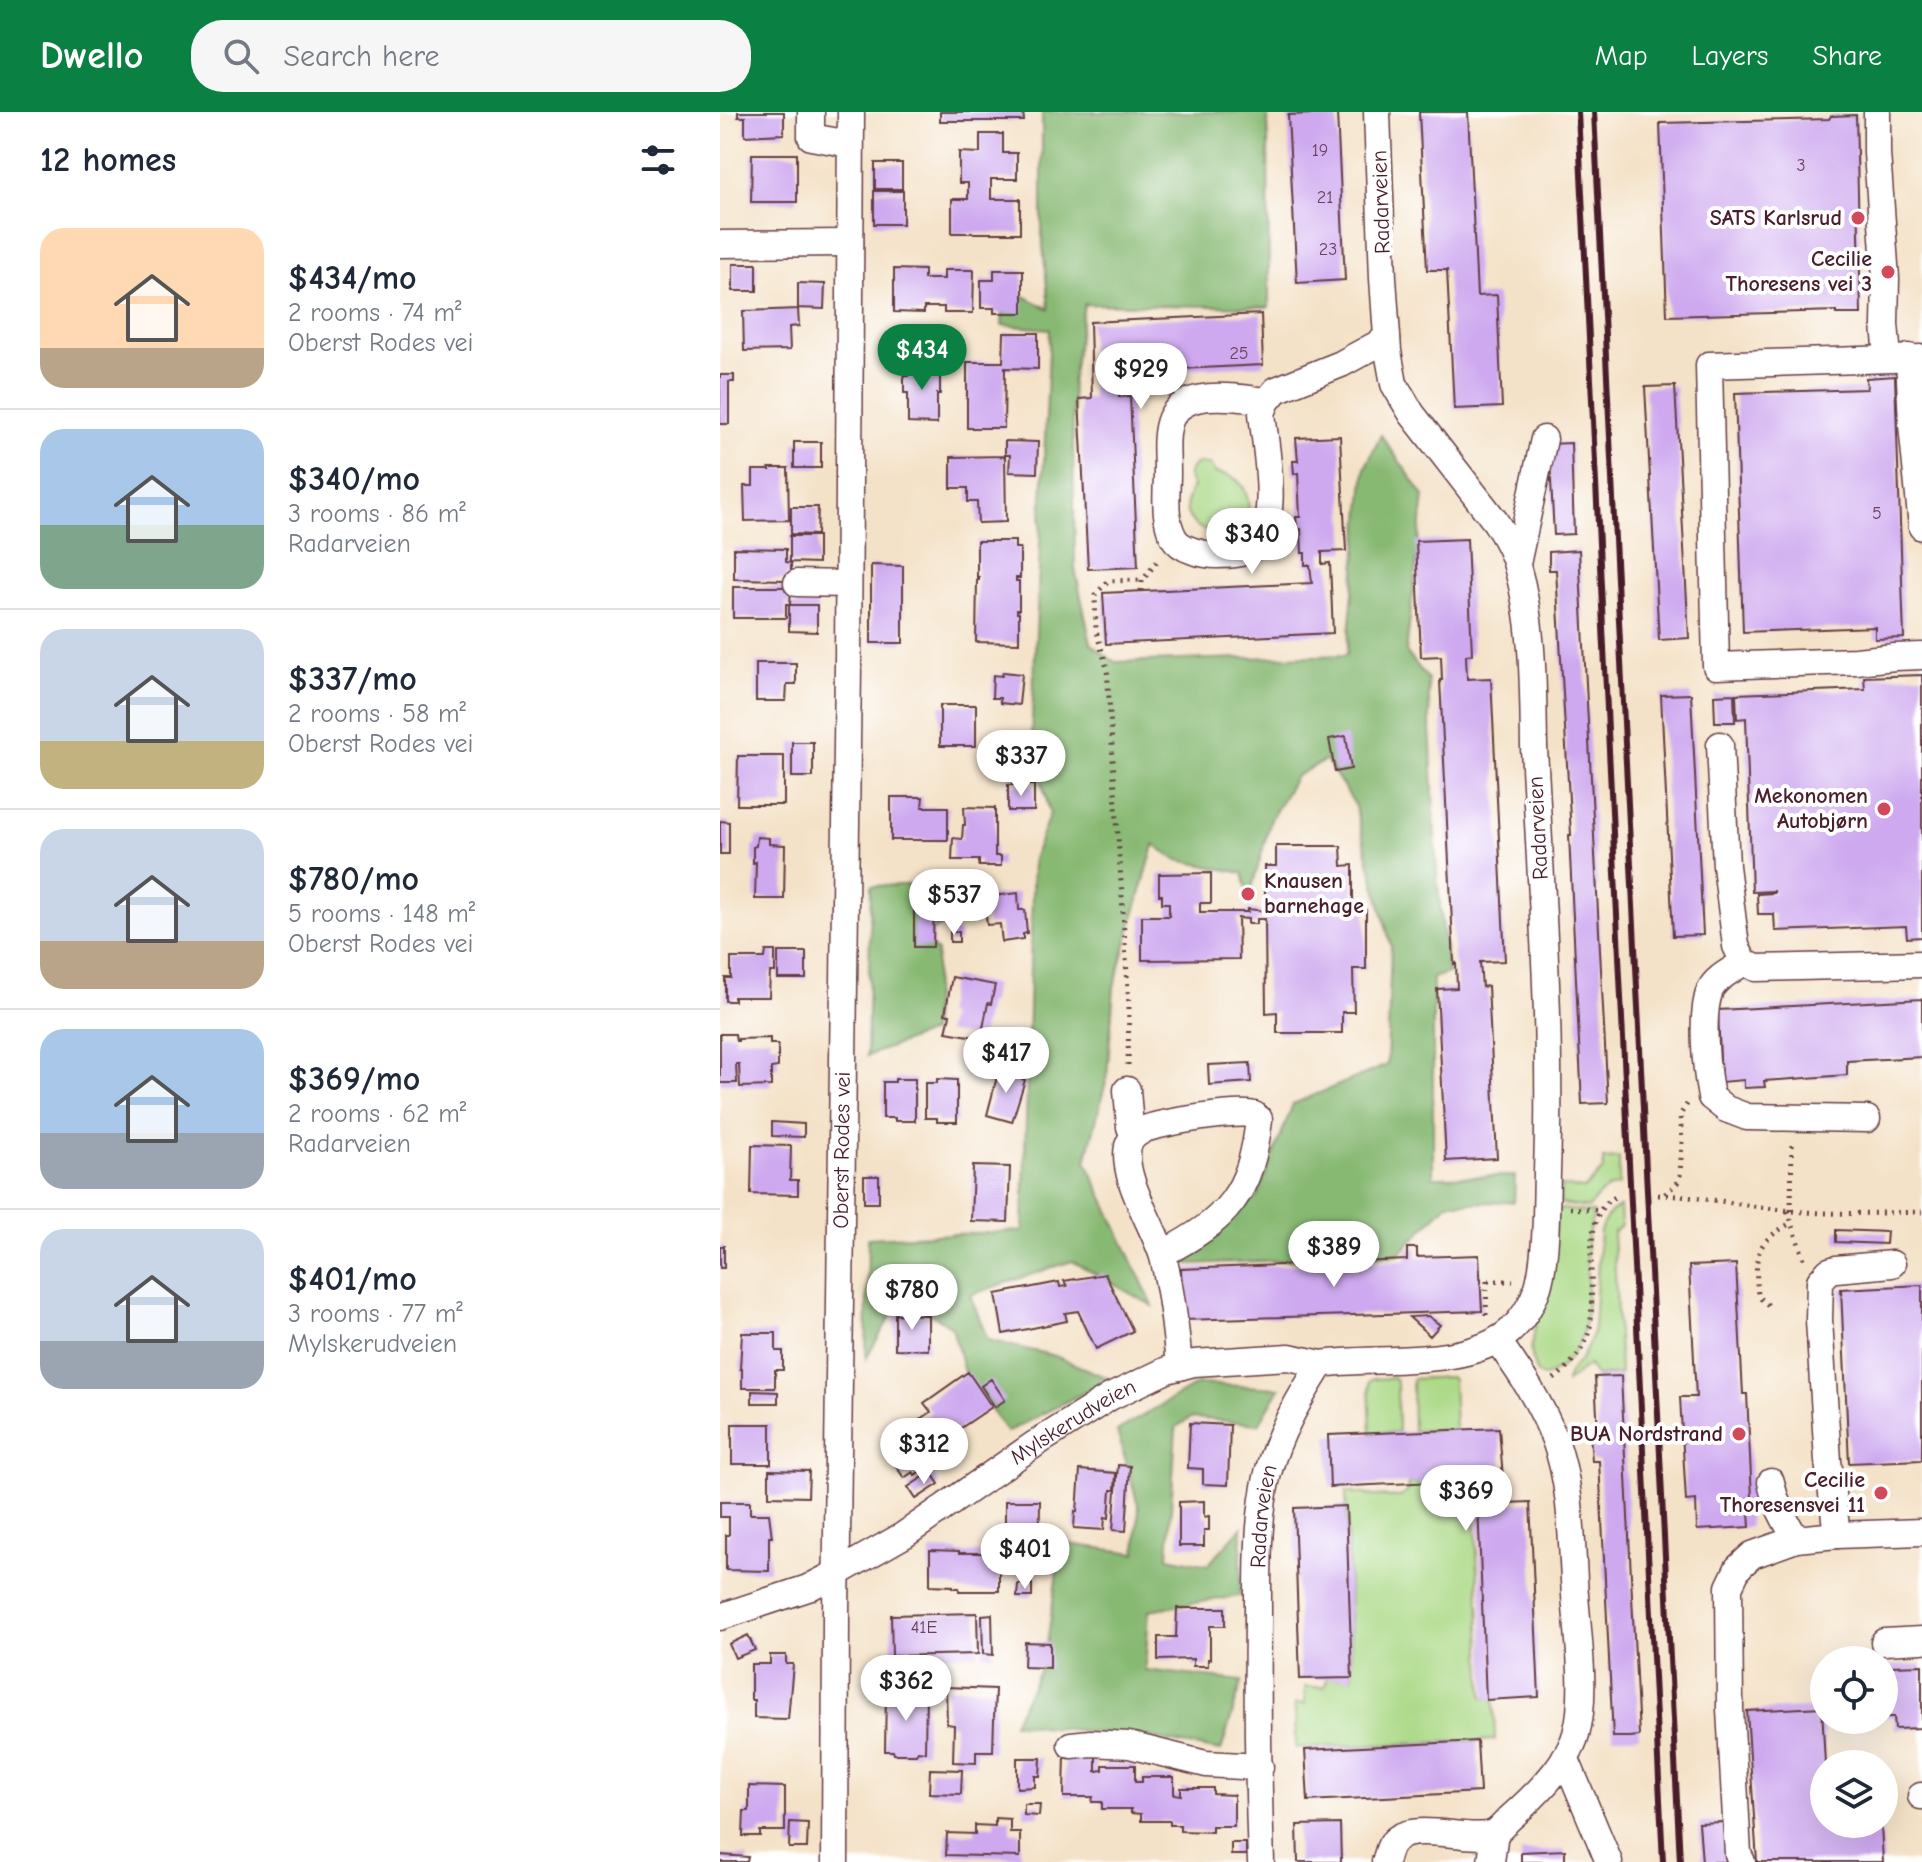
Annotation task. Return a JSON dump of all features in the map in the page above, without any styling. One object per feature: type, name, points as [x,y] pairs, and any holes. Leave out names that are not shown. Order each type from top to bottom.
[{"type":"street","points":[[811,112],[811,137],[850,144]]},
{"type":"street","name":"Oberst Rodes vei","points":[[835,1862],[851,112]]},
{"type":"street","name":"Radarveien","points":[[1261,1862],[1258,1568],[1264,1491],[1281,1436],[1321,1364],[1460,1354],[1487,1346],[1491,1329],[1522,1320],[1539,1285],[1544,1237],[1548,1145],[1547,1033],[1527,610],[1517,564],[1507,539],[1412,414],[1394,384],[1383,278],[1377,112]]},
{"type":"street","points":[[1877,112],[1886,279],[1885,324],[1907,358],[1922,527]]},
{"type":"street","points":[[720,244],[850,243]]},
{"type":"street","points":[[1267,401],[1215,396],[1194,399],[1180,406],[1172,417],[1167,432],[1166,511],[1175,541],[1186,548],[1213,555],[1241,553],[1255,546],[1268,522],[1271,506],[1262,413],[1267,401],[1276,390],[1341,364],[1387,339]]},
{"type":"street","points":[[1907,358],[1709,365],[1716,666],[1922,656]]},
{"type":"street","points":[[1517,564],[1544,439]]},
{"type":"street","points":[[797,583],[847,584]]},
{"type":"street","points":[[1720,745],[1726,866],[1736,946],[1744,962],[1756,968],[1922,964]]},
{"type":"street","points":[[1744,962],[1717,980],[1705,1011],[1711,1097],[1726,1109],[1747,1117],[1867,1119]]},
{"type":"street","points":[[1127,1090],[1130,1127],[1135,1135]]},
{"type":"street","points":[[1162,1254],[1209,1226],[1225,1212],[1238,1194],[1254,1148],[1259,1119],[1256,1115],[1217,1116],[1148,1128],[1135,1135],[1129,1145],[1128,1163],[1134,1188],[1162,1254],[1169,1285],[1179,1367]]},
{"type":"street","points":[[1837,1535],[1828,1461],[1819,1320],[1820,1281],[1829,1271],[1836,1269],[1892,1264]]},
{"type":"street","points":[[1385,1862],[1398,1837],[1413,1833],[1481,1835],[1495,1832],[1530,1801],[1565,1757],[1575,1737],[1580,1710],[1579,1655],[1568,1492],[1563,1464],[1533,1393],[1491,1329]]},
{"type":"street","name":"Mylskerudveien","points":[[720,1617],[808,1588],[837,1573],[904,1535],[1035,1444],[1110,1397],[1167,1370],[1194,1363],[1289,1357],[1321,1364]]},
{"type":"street","points":[[1771,1482],[1780,1513],[1796,1539]]},
{"type":"street","points":[[1742,1862],[1738,1854],[1730,1709],[1729,1587],[1738,1568],[1752,1555],[1796,1539],[1922,1532]]},
{"type":"street","points":[[1884,1642],[1922,1640]]},
{"type":"street","points":[[1071,1745],[1129,1745],[1206,1764],[1260,1767]]},
{"type":"street","points":[[1565,1757],[1609,1862]]},
{"type":"street","points":[[1491,1862],[1495,1832]]},
{"type":"path","points":[[1141,591],[1142,580],[1161,558]]},
{"type":"path","points":[[1127,1090],[1129,1005],[1107,668],[1096,631],[1095,595],[1108,581],[1142,580]]},
{"type":"path","points":[[1708,1082],[1680,1115],[1680,1175],[1677,1183],[1661,1195],[1832,1214],[1922,1212]]},
{"type":"path","points":[[1792,1118],[1791,1223],[1802,1255],[1811,1273],[1820,1281]]},
{"type":"path","points":[[1533,1393],[1562,1372],[1580,1351],[1589,1334],[1594,1230],[1601,1210],[1609,1200],[1619,1196]]},
{"type":"path","points":[[1562,1207],[1601,1210]]},
{"type":"path","points":[[1768,1305],[1758,1296],[1756,1264],[1759,1248],[1775,1232],[1791,1223]]},
{"type":"path","points":[[1491,1329],[1484,1281],[1513,1281]]},
{"type":"green space","points":[[1042,112],[1268,112],[1269,307],[1084,304],[1072,380],[1075,569],[1091,644],[1115,662],[1347,655],[1365,468],[1381,435],[1424,496],[1406,652],[1428,679],[1437,879],[1448,973],[1433,978],[1433,1177],[1515,1176],[1514,1202],[1448,1203],[1397,1256],[1189,1264],[1182,1252],[1257,1197],[1293,1104],[1387,1065],[1391,946],[1354,803],[1326,760],[1296,776],[1271,819],[1249,899],[1243,873],[1178,860],[1154,845],[1114,987],[1107,1077],[1086,1161],[1153,1306],[1072,1261],[970,1295],[988,1340],[1055,1356],[1110,1379],[1007,1432],[964,1372],[952,1327],[903,1296],[866,1358],[868,1238],[1023,1231],[1033,859],[1050,813],[1031,741],[1050,329],[1002,325],[1004,301],[1024,296],[1049,309],[1042,235]]},
{"type":"green space","points":[[1198,463],[1210,465],[1215,473],[1224,474],[1240,483],[1245,491],[1248,510],[1242,524],[1230,531],[1215,532],[1201,528],[1190,519],[1186,505],[1193,486],[1189,473]]},
{"type":"green space","points":[[967,883],[972,914],[921,934],[937,952],[931,1032],[867,1056],[871,886]]},
{"type":"green space","points":[[1619,1158],[1619,1185],[1601,1193],[1588,1208],[1562,1204],[1561,1186],[1584,1189],[1603,1170],[1603,1159]]},
{"type":"green space","points":[[1620,1207],[1621,1226],[1613,1233],[1620,1374],[1596,1376],[1589,1365],[1566,1382],[1585,1352],[1594,1328],[1600,1231],[1607,1217]]},
{"type":"green space","points":[[1557,1211],[1594,1213],[1587,1243],[1587,1307],[1581,1337],[1574,1351],[1557,1370],[1543,1376],[1535,1369],[1531,1351],[1536,1322],[1546,1301]]},
{"type":"green space","points":[[1451,1377],[1455,1430],[1413,1431],[1412,1379]]},
{"type":"green space","points":[[1393,1378],[1397,1384],[1398,1432],[1371,1433],[1369,1382]]},
{"type":"green space","points":[[1197,1384],[1280,1388],[1259,1424],[1191,1418],[1176,1427],[1168,1557],[1208,1565],[1242,1527],[1240,1596],[1149,1610],[1145,1670],[1242,1681],[1221,1751],[1150,1738],[1013,1723],[1046,1652],[1061,1543],[1136,1553],[1139,1508],[1117,1431]]},
{"type":"green space","points":[[1408,1483],[1417,1483],[1428,1493],[1448,1493],[1474,1485],[1483,1698],[1494,1699],[1495,1740],[1296,1748],[1295,1704],[1305,1704],[1305,1687],[1324,1687],[1328,1678],[1352,1677],[1346,1491],[1401,1497],[1408,1490]]},
{"type":"building","points":[[738,112],[784,112],[784,134],[745,136],[745,117],[738,117]]},
{"type":"building","points":[[940,112],[1023,112],[1024,121],[940,121]]},
{"type":"building","points":[[1419,112],[1468,112],[1477,296],[1497,295],[1502,407],[1454,409],[1447,270],[1427,270]]},
{"type":"building","points":[[1337,113],[1345,280],[1297,283],[1288,115]]},
{"type":"building","points":[[1856,115],[1861,314],[1836,314],[1836,311],[1667,316],[1660,123],[1829,119],[1831,116]]},
{"type":"building","points":[[980,134],[1003,134],[1003,153],[1017,153],[1017,179],[991,179],[991,199],[1020,199],[1020,233],[952,233],[952,199],[968,199],[968,183],[959,183],[959,152],[980,153]]},
{"type":"building","points":[[752,154],[797,154],[797,202],[751,202]]},
{"type":"building","points":[[875,163],[902,163],[902,189],[875,189]]},
{"type":"building","points":[[874,191],[903,191],[903,224],[874,224]]},
{"type":"building","points":[[733,264],[757,264],[757,291],[733,291]]},
{"type":"building","points":[[894,269],[924,270],[924,279],[944,279],[944,270],[974,270],[973,313],[944,313],[944,307],[924,307],[924,313],[894,312]]},
{"type":"building","points":[[994,270],[1023,270],[1023,313],[994,313],[994,308],[981,308],[981,280],[994,280]]},
{"type":"building","points":[[798,283],[825,284],[824,309],[798,308]]},
{"type":"building","points":[[798,309],[799,326],[789,327],[790,350],[744,351],[743,311]]},
{"type":"building","points":[[1261,314],[1263,365],[1117,372],[1119,397],[1130,396],[1138,567],[1088,569],[1079,399],[1092,398],[1090,322]]},
{"type":"building","points":[[1004,333],[1038,333],[1038,369],[1005,368],[1004,428],[967,428],[967,362],[1003,362]]},
{"type":"building","points":[[909,361],[937,361],[940,394],[937,394],[937,424],[908,423],[908,393],[904,393],[904,376],[908,376]]},
{"type":"building","points":[[720,375],[734,375],[734,382],[729,382],[729,424],[720,424]]},
{"type":"building","points":[[1895,376],[1904,638],[1875,639],[1875,627],[1743,632],[1735,393],[1867,389],[1866,378]]},
{"type":"building","points":[[1675,386],[1689,638],[1659,640],[1645,387]]},
{"type":"building","points":[[1340,436],[1346,551],[1322,552],[1322,564],[1330,563],[1333,633],[1106,644],[1103,593],[1312,583],[1310,565],[1305,565],[1305,553],[1302,553],[1301,529],[1297,529],[1296,517],[1300,517],[1298,473],[1294,474],[1293,461],[1298,461],[1296,438]]},
{"type":"building","points":[[1005,441],[1038,442],[1037,473],[1009,472],[1010,455],[1005,455]]},
{"type":"building","points":[[794,442],[821,442],[821,468],[794,468]]},
{"type":"building","points":[[1571,443],[1574,534],[1554,535],[1549,444]]},
{"type":"building","points":[[1005,456],[1006,522],[978,523],[977,502],[968,502],[968,488],[951,488],[951,457]]},
{"type":"building","points":[[788,468],[789,520],[745,521],[744,486],[753,486],[753,470]]},
{"type":"building","points":[[791,507],[818,507],[817,535],[791,534]]},
{"type":"building","points":[[790,536],[818,536],[818,563],[790,562]]},
{"type":"building","points":[[1467,539],[1472,654],[1466,655],[1467,679],[1491,678],[1505,961],[1480,962],[1482,987],[1488,986],[1497,1158],[1446,1161],[1437,989],[1457,988],[1456,963],[1441,656],[1421,657],[1416,541]]},
{"type":"building","points":[[977,541],[1015,541],[1015,548],[1020,548],[1020,578],[1016,578],[1019,581],[1019,643],[976,642]]},
{"type":"building","points":[[734,548],[786,549],[791,576],[786,575],[786,580],[734,579]]},
{"type":"building","points":[[1579,550],[1608,1103],[1582,1104],[1556,570],[1549,570],[1549,552]]},
{"type":"building","points":[[871,565],[903,566],[903,643],[871,643]]},
{"type":"building","points":[[733,587],[786,587],[786,591],[791,591],[790,604],[786,604],[786,618],[733,618]]},
{"type":"building","points":[[789,605],[817,605],[817,632],[789,631]]},
{"type":"building","points":[[756,663],[796,663],[796,684],[787,684],[786,701],[756,701]]},
{"type":"building","points":[[1003,672],[1022,674],[1019,705],[1000,703],[1000,698],[992,698],[993,675],[1002,676]]},
{"type":"building","points":[[1922,675],[1922,937],[1907,938],[1906,926],[1775,931],[1774,914],[1758,914],[1757,894],[1774,891],[1752,892],[1746,718],[1737,719],[1736,694],[1865,689],[1864,677]]},
{"type":"building","points":[[1691,694],[1703,935],[1673,936],[1661,695]]},
{"type":"building","points":[[1734,694],[1735,722],[1715,722],[1714,695]]},
{"type":"building","points":[[940,705],[976,705],[976,746],[940,746]]},
{"type":"building","points":[[1346,736],[1351,769],[1335,772],[1329,739]]},
{"type":"building","points":[[792,742],[813,742],[813,777],[792,777]]},
{"type":"building","points":[[1013,748],[1024,749],[1023,778],[1009,777]]},
{"type":"building","points":[[738,756],[784,756],[784,805],[737,805]]},
{"type":"building","points":[[1008,785],[1034,785],[1034,811],[1008,811]]},
{"type":"building","points":[[891,797],[923,797],[922,807],[948,807],[948,840],[891,840]]},
{"type":"building","points":[[964,807],[995,808],[995,856],[1001,856],[1001,866],[979,866],[979,860],[952,860],[953,838],[962,839]]},
{"type":"building","points":[[720,821],[729,822],[729,854],[720,854]]},
{"type":"building","points":[[757,837],[769,838],[769,844],[785,845],[784,899],[755,899],[756,862],[753,863],[753,847],[756,846]]},
{"type":"building","points":[[1276,846],[1341,846],[1342,866],[1353,865],[1353,910],[1366,910],[1366,969],[1353,969],[1354,1012],[1342,1012],[1342,1033],[1277,1033],[1277,1012],[1266,1013],[1265,919],[1257,919],[1257,924],[1248,924],[1248,919],[1238,918],[1239,959],[1142,960],[1142,916],[1169,916],[1169,903],[1162,903],[1162,895],[1159,895],[1159,874],[1211,873],[1211,903],[1200,903],[1200,912],[1265,911],[1265,866],[1276,866]]},
{"type":"building","points":[[1018,893],[1019,910],[1025,910],[1027,933],[1023,934],[1023,939],[1002,942],[1000,924],[987,925],[984,897]]},
{"type":"building","points":[[914,896],[934,896],[933,947],[914,947]]},
{"type":"building","points":[[950,932],[959,932],[959,942],[950,942]]},
{"type":"building","points":[[766,951],[775,951],[775,972],[770,972],[769,997],[734,997],[734,1001],[725,1001],[725,978],[731,978],[731,958],[765,958]]},
{"type":"building","points":[[778,952],[806,952],[806,979],[778,979]]},
{"type":"building","points":[[952,977],[995,985],[981,1038],[946,1032],[950,1015],[945,1014]]},
{"type":"building","points":[[1922,999],[1922,1057],[1847,1061],[1847,1075],[1764,1081],[1765,1087],[1744,1088],[1744,1080],[1721,1082],[1718,1010]]},
{"type":"building","points":[[720,1034],[735,1034],[736,1041],[770,1038],[770,1044],[778,1044],[778,1067],[771,1068],[771,1086],[740,1087],[739,1064],[736,1064],[737,1083],[720,1083]]},
{"type":"building","points":[[1250,1063],[1251,1082],[1209,1085],[1208,1065]]},
{"type":"building","points":[[1011,1068],[1024,1072],[1022,1079],[1025,1080],[1012,1122],[987,1115],[998,1073],[1008,1075]]},
{"type":"building","points":[[895,1079],[915,1079],[915,1121],[883,1118],[883,1082],[895,1082]]},
{"type":"building","points":[[937,1079],[957,1080],[957,1122],[937,1122],[937,1118],[925,1118],[925,1083],[937,1083]]},
{"type":"building","points":[[772,1122],[804,1124],[804,1137],[772,1136]]},
{"type":"building","points":[[752,1145],[791,1146],[790,1180],[798,1180],[798,1195],[751,1194]]},
{"type":"building","points":[[973,1166],[1010,1167],[1008,1222],[971,1221]]},
{"type":"building","points":[[864,1176],[879,1176],[879,1203],[864,1203]]},
{"type":"building","points":[[1836,1230],[1887,1232],[1886,1244],[1836,1242]]},
{"type":"building","points":[[720,1246],[724,1246],[724,1268],[720,1268]]},
{"type":"building","points":[[1407,1248],[1417,1248],[1417,1257],[1479,1255],[1482,1311],[1183,1320],[1181,1269],[1407,1260]]},
{"type":"building","points":[[1736,1264],[1743,1394],[1747,1394],[1752,1498],[1748,1498],[1750,1527],[1697,1530],[1696,1500],[1686,1501],[1680,1397],[1696,1397],[1689,1266]]},
{"type":"building","points":[[1105,1274],[1133,1331],[1096,1349],[1078,1311],[1065,1313],[1067,1321],[1003,1334],[996,1294],[1059,1282],[1060,1287],[1067,1286],[1064,1281]]},
{"type":"building","points":[[1922,1285],[1922,1460],[1849,1463],[1841,1289]]},
{"type":"building","points":[[895,1314],[928,1315],[928,1350],[895,1349]]},
{"type":"building","points":[[1428,1316],[1440,1325],[1430,1336],[1409,1317]]},
{"type":"building","points":[[742,1333],[776,1333],[776,1351],[783,1351],[783,1370],[775,1370],[775,1388],[742,1388]]},
{"type":"building","points":[[968,1372],[992,1407],[952,1434],[959,1444],[915,1475],[913,1472],[904,1478],[890,1457],[898,1451],[891,1440],[931,1412],[924,1403]]},
{"type":"building","points":[[1621,1376],[1639,1736],[1630,1737],[1613,1737],[1599,1461],[1592,1461],[1590,1434],[1598,1433],[1595,1377]]},
{"type":"building","points":[[991,1379],[1005,1400],[995,1407],[981,1386]]},
{"type":"building","points":[[752,1391],[778,1392],[778,1403],[752,1403]]},
{"type":"building","points":[[1190,1423],[1230,1425],[1228,1485],[1203,1484],[1203,1469],[1188,1468]]},
{"type":"building","points":[[732,1424],[771,1424],[771,1464],[732,1464]]},
{"type":"building","points":[[1499,1428],[1505,1503],[1530,1502],[1539,1697],[1486,1700],[1476,1480],[1330,1487],[1328,1435]]},
{"type":"building","points":[[1118,1465],[1130,1466],[1126,1531],[1113,1530]]},
{"type":"building","points":[[769,1470],[809,1471],[808,1497],[769,1496]]},
{"type":"building","points":[[1080,1470],[1116,1473],[1115,1490],[1111,1490],[1109,1518],[1105,1517],[1104,1530],[1074,1528]]},
{"type":"building","points":[[931,1472],[939,1484],[916,1499],[908,1487]]},
{"type":"building","points":[[1005,1501],[1040,1501],[1039,1565],[1005,1565]]},
{"type":"building","points":[[1204,1501],[1204,1517],[1209,1516],[1209,1530],[1204,1530],[1204,1546],[1179,1546],[1179,1502]]},
{"type":"building","points":[[720,1502],[750,1502],[750,1514],[769,1514],[772,1537],[769,1537],[769,1571],[726,1570],[729,1517],[720,1517]]},
{"type":"building","points":[[1346,1506],[1352,1678],[1300,1679],[1294,1508]]},
{"type":"building","points":[[930,1550],[992,1553],[993,1567],[999,1567],[999,1591],[959,1591],[953,1586],[930,1585]]},
{"type":"building","points":[[1018,1584],[1032,1584],[1032,1597],[1017,1597]]},
{"type":"building","points":[[1177,1608],[1225,1608],[1225,1626],[1210,1626],[1208,1666],[1193,1666],[1193,1659],[1158,1660],[1158,1637],[1176,1637]]},
{"type":"building","points":[[977,1613],[978,1654],[892,1656],[891,1615]]},
{"type":"building","points":[[992,1614],[993,1655],[983,1654],[982,1615]]},
{"type":"building","points":[[748,1635],[755,1650],[735,1658],[729,1644]]},
{"type":"building","points":[[1025,1642],[1050,1643],[1050,1668],[1024,1667]]},
{"type":"building","points":[[770,1655],[786,1655],[786,1664],[793,1664],[788,1719],[754,1718],[751,1664],[770,1664]]},
{"type":"building","points":[[1922,1665],[1922,1728],[1898,1729],[1898,1666]]},
{"type":"building","points":[[946,1687],[995,1689],[993,1751],[976,1751],[976,1763],[953,1762],[954,1725],[947,1724]]},
{"type":"building","points":[[886,1693],[926,1693],[925,1752],[894,1754],[893,1751],[885,1751]]},
{"type":"building","points":[[1810,1708],[1810,1734],[1823,1734],[1824,1750],[1810,1750],[1810,1838],[1882,1838],[1883,1862],[1757,1862],[1747,1711]]},
{"type":"building","points":[[1477,1741],[1480,1792],[1308,1801],[1305,1750]]},
{"type":"building","points":[[1065,1753],[1096,1754],[1096,1771],[1103,1770],[1103,1765],[1135,1765],[1135,1782],[1142,1782],[1142,1777],[1174,1777],[1174,1794],[1181,1795],[1181,1788],[1213,1788],[1213,1794],[1234,1795],[1234,1826],[1212,1826],[1212,1832],[1180,1831],[1180,1825],[1170,1825],[1170,1821],[1141,1821],[1141,1814],[1131,1813],[1131,1809],[1102,1809],[1102,1802],[1092,1802],[1093,1797],[1064,1797]]},
{"type":"building","points":[[1017,1758],[1041,1758],[1040,1776],[1035,1776],[1035,1787],[1017,1788]]},
{"type":"building","points":[[930,1769],[962,1770],[961,1794],[929,1793]]},
{"type":"building","points":[[749,1786],[785,1787],[785,1831],[760,1831],[760,1836],[743,1836],[744,1811],[749,1811]]},
{"type":"building","points":[[1024,1804],[1040,1804],[1039,1816],[1024,1815]]},
{"type":"building","points":[[995,1818],[1010,1819],[1010,1832],[1020,1832],[1020,1857],[946,1855],[947,1833],[975,1834],[975,1825],[995,1826]]},
{"type":"building","points":[[790,1822],[808,1823],[807,1848],[789,1848]]},
{"type":"building","points":[[1723,1822],[1726,1862],[1702,1862],[1699,1823]]},
{"type":"building","points":[[1340,1824],[1341,1862],[1298,1862],[1297,1825]]},
{"type":"building","points":[[1231,1843],[1246,1843],[1246,1855],[1231,1855]]},
{"type":"building","points":[[1565,1850],[1565,1862],[1521,1862],[1521,1852]]},
{"type":"building","points":[[720,1855],[748,1857],[747,1862],[720,1862]]},
{"type":"railway","points":[[1578,112],[1663,1862]]},
{"type":"railway","points":[[1594,112],[1680,1862]]},
{"type":"place","name":"SATS Karlsrud","points":[[1858,218]]},
{"type":"place","name":"Cecilie Thoresens vei 3","points":[[1888,272]]},
{"type":"place","name":"Mekonomen Autobjørn","points":[[1884,809]]},
{"type":"place","name":"Knausen barnehage","points":[[1248,894]]},
{"type":"place","name":"BUA Nordstrand","points":[[1739,1434]]},
{"type":"place","name":"Cecilie Thoresensvei 11","points":[[1881,1493]]}]
